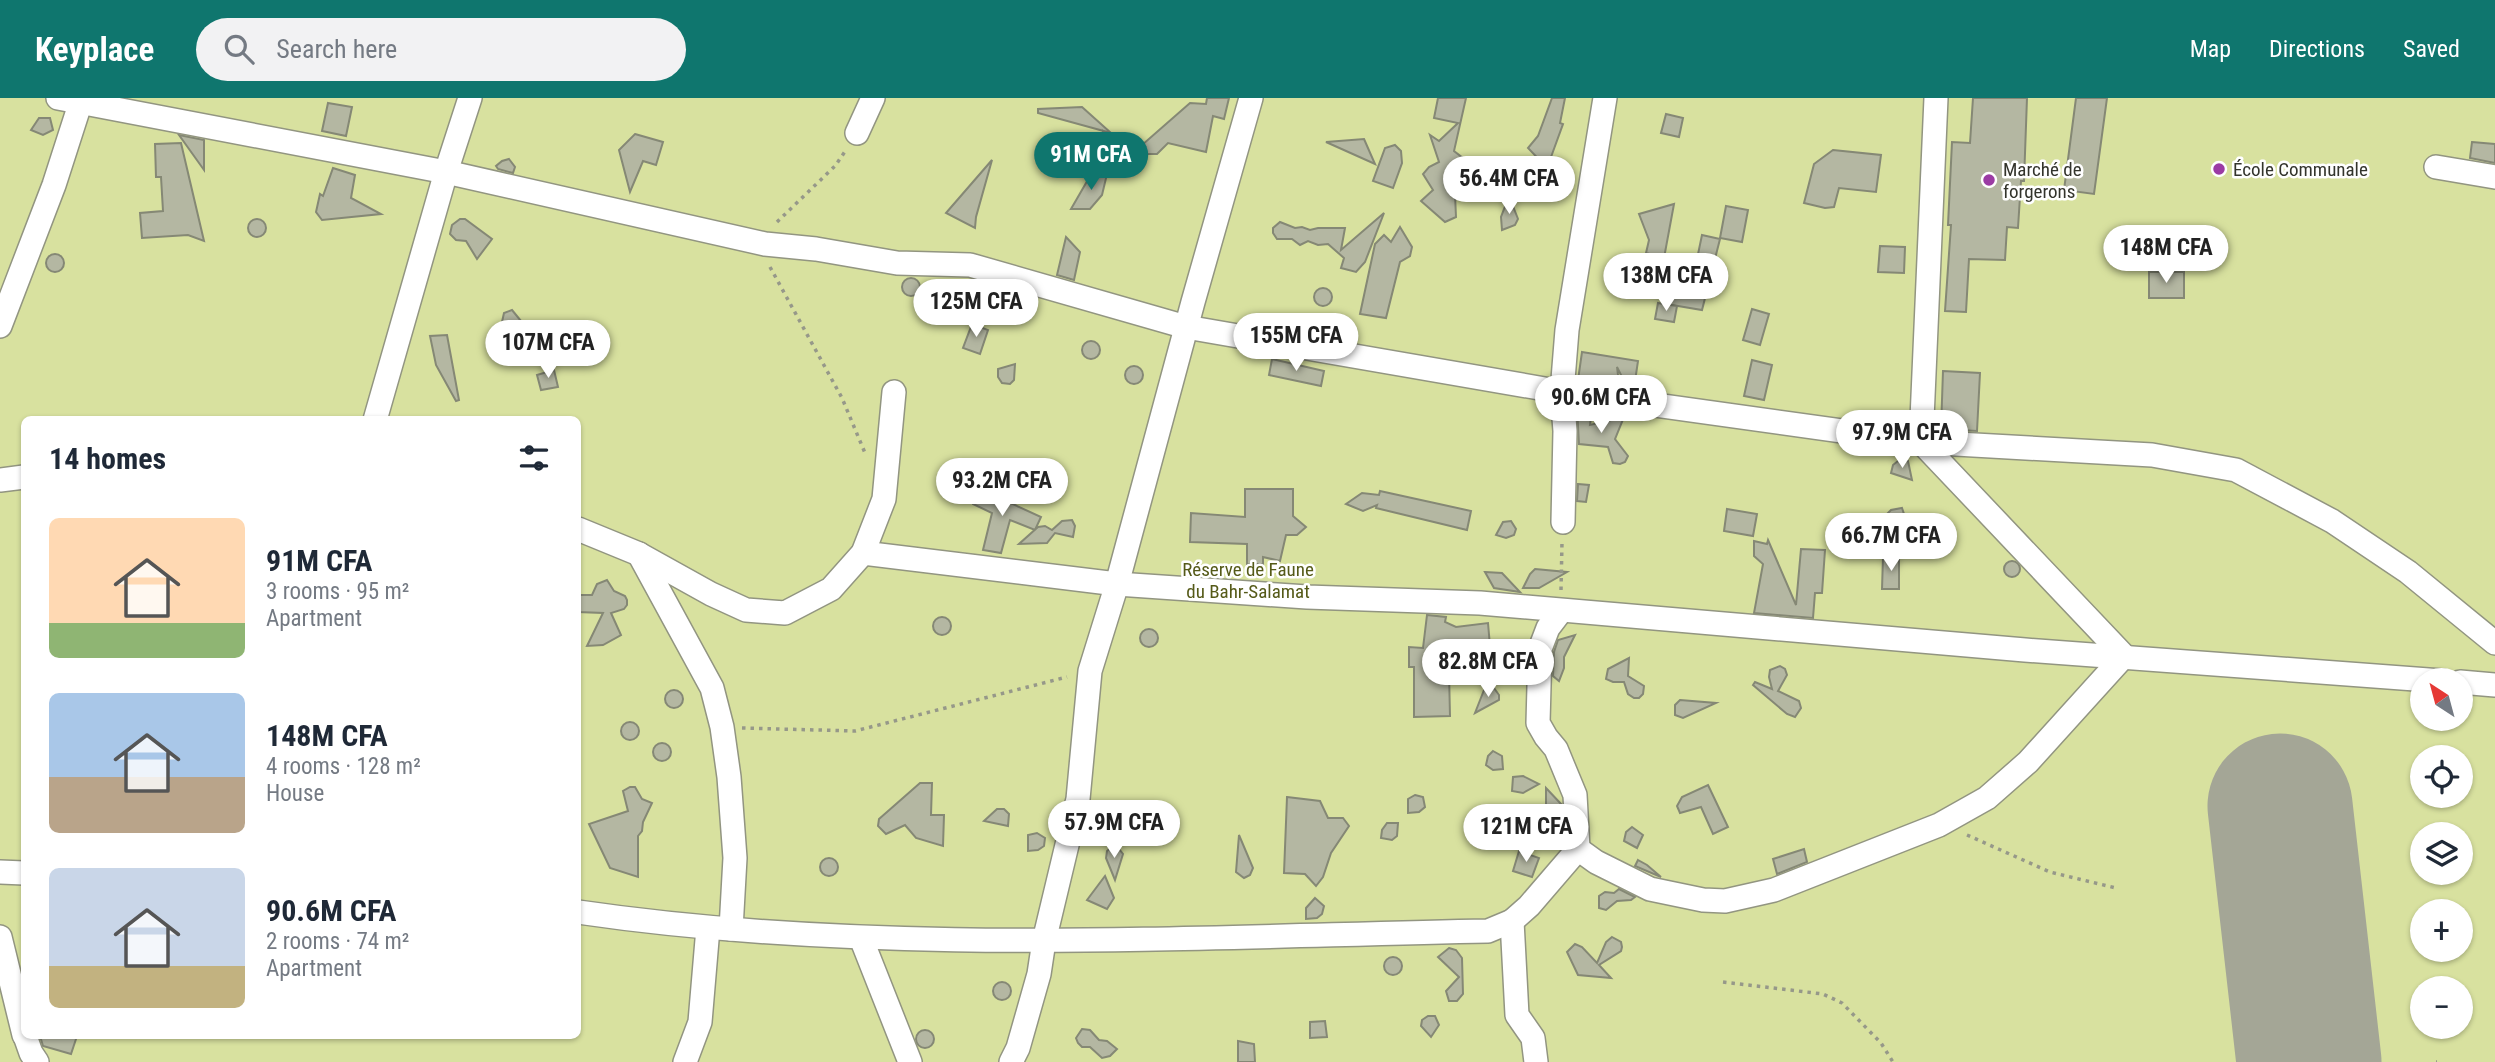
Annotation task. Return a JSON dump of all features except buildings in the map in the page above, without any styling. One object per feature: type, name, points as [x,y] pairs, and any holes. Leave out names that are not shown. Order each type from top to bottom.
[{"type":"street","points":[[58,98],[81,99],[446,172],[765,244],[816,249],[897,263],[971,265],[1186,327],[1562,392],[1921,442],[2152,455],[2236,470],[2332,521],[2408,572],[2495,643]]},
{"type":"street","points":[[376,416],[470,98]]},
{"type":"street","points":[[857,133],[873,98]]},
{"type":"street","points":[[1012,1062],[1038,974],[1078,799],[1090,671],[1117,584],[1251,98]]},
{"type":"street","points":[[1563,522],[1565,431],[1562,392],[1567,330],[1605,98]]},
{"type":"street","points":[[1936,98],[1921,442],[2124,656]]},
{"type":"street","points":[[0,326],[54,185],[81,99]]},
{"type":"street","points":[[2436,167],[2495,177]]},
{"type":"street","points":[[581,530],[639,554],[746,610],[785,613],[831,589],[863,553],[884,499],[894,392]]},
{"type":"street","points":[[0,480],[21,477]]},
{"type":"street","points":[[863,553],[1117,584],[1307,597],[1480,603],[2410,678]]},
{"type":"street","points":[[639,554],[712,688],[722,727],[735,858],[731,929]]},
{"type":"street","points":[[581,912],[708,928],[861,938],[1044,941],[1488,931],[1512,921],[1529,906],[1578,849],[1575,795],[1556,749],[1538,723],[1540,649],[1548,628],[1561,611]]},
{"type":"street","points":[[1578,849],[1596,862],[1650,889],[1703,900],[1725,901],[1774,890],[1939,824],[1987,798],[2028,762],[2124,656]]},
{"type":"street","points":[[2473,683],[2495,685]]},
{"type":"street","points":[[0,872],[21,873]]},
{"type":"street","points":[[1512,921],[1517,1015],[1533,1038],[1536,1062]]},
{"type":"street","points":[[685,1062],[700,1023],[708,928]]},
{"type":"street","points":[[0,937],[21,1019]]},
{"type":"street","points":[[861,938],[910,1062]]},
{"type":"street","points":[[26,1039],[37,1062]]},
{"type":"path","points":[[857,133],[835,166],[767,235],[764,253],[842,398],[868,461]]},
{"type":"path","points":[[1561,611],[1563,522]]},
{"type":"path","points":[[722,727],[855,731],[1090,671]]},
{"type":"path","points":[[1939,824],[2050,872],[2116,888]]},
{"type":"path","points":[[1723,982],[1823,994],[1842,1003],[1881,1042],[1893,1062]]},
{"type":"green space","name":"Réserve de Faune du Bahr-Salamat","points":[[0,98],[2495,98],[2495,1062],[0,1062]]},
{"type":"runway","points":[[2280,806],[2309,1062]]},
{"type":"place","name":"École Communale","points":[[2219,169]]},
{"type":"place","name":"Marché de forgerons","points":[[1989,180]]}]
